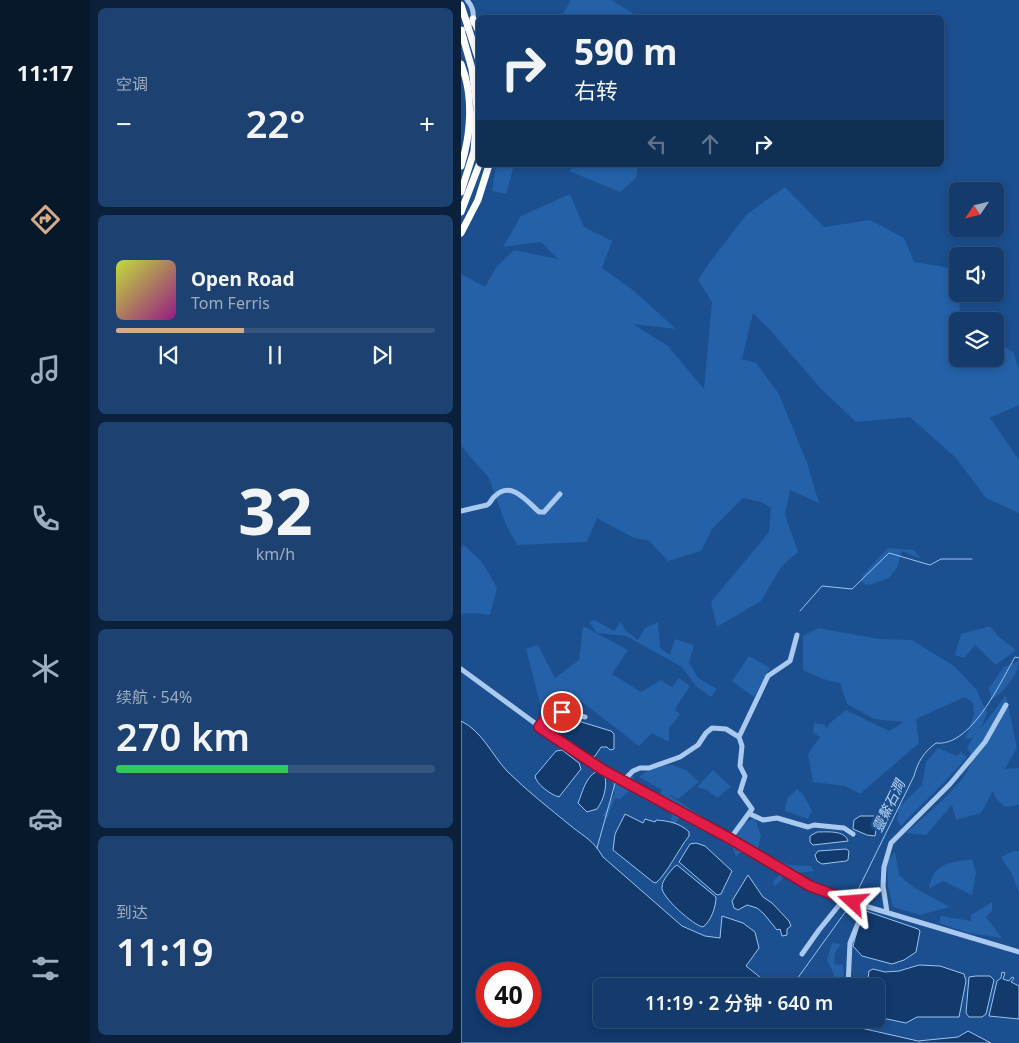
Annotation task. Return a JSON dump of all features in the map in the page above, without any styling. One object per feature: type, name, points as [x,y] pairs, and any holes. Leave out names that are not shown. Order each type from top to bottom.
[{"type":"highway","points":[[461,5],[476,52]]},
{"type":"highway","points":[[473,19],[476,26]]},
{"type":"highway","points":[[461,31],[472,69],[476,100]]},
{"type":"highway","points":[[461,64],[467,84],[469,115],[461,166]]},
{"type":"highway","points":[[461,192],[474,151],[476,122]]},
{"type":"highway","points":[[461,212],[478,167]]},
{"type":"highway","points":[[461,233],[478,200],[488,167]]},
{"type":"street","points":[[461,31],[470,25],[473,19],[472,8],[467,0]]},
{"type":"street","points":[[461,511],[487,506],[494,497],[505,489],[513,490],[539,512],[544,512],[560,494]]},
{"type":"street","points":[[739,737],[769,676],[790,661],[797,635]]},
{"type":"street","points":[[461,669],[581,757],[729,838],[810,886],[844,900],[1019,952]]},
{"type":"street","points":[[887,912],[883,886],[884,867],[891,843],[950,784],[985,742],[1006,705]]},
{"type":"street","points":[[539,727],[549,714],[562,712],[585,717]]},
{"type":"street","points":[[623,781],[640,768],[649,768],[680,757],[698,745],[711,728],[726,729],[739,737],[742,746],[740,766],[745,776],[740,792],[752,809],[750,814],[729,838]]},
{"type":"street","points":[[750,814],[763,820],[777,818],[808,827],[814,825],[844,828],[853,834]]},
{"type":"street","points":[[802,954],[844,900]]},
{"type":"street","points":[[848,978],[850,943],[865,906]]},
{"type":"shaded area","points":[[571,0],[611,0],[636,15],[562,15]]},
{"type":"shaded area","points":[[496,167],[513,167],[506,194],[492,191]]},
{"type":"shaded area","points":[[574,167],[638,167],[636,178],[620,192],[569,171]]},
{"type":"shaded area","points":[[785,187],[824,227],[870,220],[904,238],[914,262],[949,268],[949,302],[959,302],[960,312],[949,312],[949,367],[1004,367],[1004,346],[1014,353],[1019,370],[1019,405],[990,418],[1019,460],[1019,513],[986,498],[956,458],[910,417],[856,422],[820,388],[753,313],[742,359],[756,363],[779,394],[807,463],[819,503],[790,490],[785,515],[798,552],[781,567],[761,601],[717,627],[711,602],[769,532],[771,508],[761,502],[743,498],[713,528],[701,551],[668,561],[649,541],[632,537],[597,518],[587,542],[517,545],[506,525],[489,478],[461,446],[461,274],[485,287],[497,266],[514,250],[558,259],[541,242],[503,247],[521,216],[570,194],[584,227],[612,241],[602,268],[633,290],[676,329],[633,324],[668,346],[704,389],[712,302],[698,280],[747,214]]},
{"type":"shaded area","points":[[464,545],[483,563],[497,588],[490,615],[461,614],[461,547]]},
{"type":"shaded area","points":[[888,548],[914,550],[921,559],[902,551],[897,568],[889,578],[869,585],[861,582],[863,575]]},
{"type":"shaded area","points":[[595,620],[614,631],[621,622],[625,630],[638,640],[645,628],[658,622],[660,648],[670,655],[675,639],[694,645],[689,662],[698,678],[717,689],[711,697],[696,686],[682,667],[626,636],[597,633],[589,622]]},
{"type":"shaded area","points":[[583,626],[628,650],[612,674],[641,692],[661,680],[672,687],[679,678],[690,686],[675,709],[680,715],[669,728],[669,742],[652,733],[639,746],[581,701],[543,715],[526,649],[538,645],[555,678],[579,660]]},
{"type":"shaded area","points":[[990,626],[998,636],[1016,650],[996,665],[975,645],[964,658],[955,655],[961,634]]},
{"type":"shaded area","points":[[818,628],[879,639],[912,640],[954,666],[976,689],[987,713],[981,728],[1006,695],[1017,748],[1005,769],[1019,768],[1019,805],[1005,807],[995,797],[993,791],[981,813],[956,820],[952,805],[926,835],[906,833],[953,789],[968,770],[971,760],[967,747],[973,738],[965,739],[974,715],[973,703],[965,697],[916,719],[919,743],[860,794],[845,786],[813,782],[808,754],[820,737],[813,733],[814,723],[826,725],[825,730],[831,722],[846,710],[889,731],[904,722],[874,719],[847,704],[840,683],[823,679],[803,670],[803,636]]},
{"type":"shaded area","points":[[749,656],[770,668],[754,697],[732,681]]},
{"type":"shaded area","points":[[1019,661],[1016,672],[1009,683],[991,700],[989,688],[1004,667]]},
{"type":"shaded area","points":[[565,717],[611,731],[614,734],[614,749],[610,750],[607,747],[601,747],[595,756],[591,758],[575,748],[560,737],[552,728],[554,720]]},
{"type":"shaded area","points":[[461,721],[481,737],[507,771],[546,806],[589,840],[603,857],[682,926],[705,936],[720,938],[722,916],[743,923],[755,932],[759,948],[746,966],[761,978],[593,978],[593,1028],[861,1028],[918,1041],[958,1037],[968,1031],[991,1043],[461,1043]]},
{"type":"shaded area","points":[[938,748],[957,756],[961,752],[967,757],[901,826],[897,820],[899,807],[922,785],[926,762]]},
{"type":"shaded area","points":[[562,750],[579,763],[581,769],[559,797],[544,789],[535,776],[556,751]]},
{"type":"shaded area","points":[[673,765],[686,770],[699,782],[678,799],[666,793],[727,833],[728,840],[748,853],[739,853],[736,857],[733,848],[682,815],[674,825],[670,825],[672,816],[670,810],[661,805],[657,799],[662,790],[639,777],[654,766]]},
{"type":"shaded area","points":[[713,770],[731,787],[717,798],[707,790],[697,787]]},
{"type":"shaded area","points":[[597,771],[605,776],[606,785],[597,809],[587,812],[578,803],[587,781]]},
{"type":"shaded area","points":[[631,775],[634,778],[627,793],[620,799],[615,798],[607,819],[603,815],[615,793],[612,782],[615,778],[628,783]]},
{"type":"shaded area","points":[[797,789],[803,794],[812,811],[808,819],[785,811],[787,799]]},
{"type":"shaded area","points":[[625,814],[643,823],[645,819],[655,822],[656,820],[674,823],[682,826],[689,832],[689,836],[665,873],[656,883],[613,850],[615,834]]},
{"type":"shaded area","points":[[860,816],[874,816],[878,818],[875,836],[853,829],[854,820]]},
{"type":"shaded area","points":[[755,818],[761,836],[757,852],[735,839],[741,824]]},
{"type":"shaded area","points":[[817,832],[840,833],[848,841],[813,845],[810,842],[810,836]]},
{"type":"shaded area","points":[[696,843],[705,846],[732,871],[721,894],[717,895],[679,862],[690,844]]},
{"type":"shaded area","points":[[846,849],[849,851],[848,860],[846,861],[822,864],[817,861],[815,855],[818,851]]},
{"type":"shaded area","points":[[1013,851],[1019,851],[1019,893],[1012,874],[1001,857]]},
{"type":"shaded area","points":[[760,852],[789,865],[811,866],[814,871],[798,873],[792,870],[783,873],[782,880],[774,886],[773,881],[780,875],[781,865],[758,855]]},
{"type":"shaded area","points":[[895,852],[899,875],[913,887],[950,907],[920,915],[893,907],[888,886],[887,861]]},
{"type":"shaded area","points":[[972,859],[976,873],[972,895],[943,881],[929,889],[934,873],[943,865]]},
{"type":"shaded area","points":[[677,865],[716,897],[713,914],[703,927],[678,910],[663,891],[662,884]]},
{"type":"shaded area","points":[[748,875],[763,897],[772,903],[789,921],[791,926],[787,929],[787,935],[782,936],[780,929],[777,930],[757,908],[747,905],[738,910],[734,908],[732,901]]},
{"type":"shaded area","points":[[992,902],[992,911],[986,917],[1002,938],[969,933],[939,923],[941,916],[971,921],[971,915]]},
{"type":"shaded area","points":[[866,911],[918,929],[920,931],[916,952],[904,960],[892,964],[862,956],[853,946],[861,917]]},
{"type":"shaded area","points":[[832,943],[841,944],[835,953],[834,964],[843,965],[844,978],[832,978],[834,974],[827,960]]},
{"type":"shaded area","points":[[919,965],[940,966],[964,974],[966,981],[959,1017],[917,1017],[906,1023],[885,1019],[885,978],[868,978],[869,971],[873,969],[885,972],[899,971]]},
{"type":"shaded area","points":[[1002,972],[1005,973],[1003,979],[1009,981],[1012,977],[1014,978],[1011,982],[1019,986],[1019,1019],[989,1016],[997,981],[1001,978]]},
{"type":"shaded area","points":[[990,976],[994,980],[986,1014],[982,1017],[969,1017],[966,1013],[969,977]]},
{"type":"waterway","points":[[800,611],[822,586],[852,589],[889,553],[930,565],[941,559],[972,559]]},
{"type":"waterway","name":"靈鰲石澗","points":[[854,898],[922,757],[936,743],[949,742],[961,735],[972,724],[993,697],[1015,657],[1019,658]]},
{"type":"waterway","points":[[597,848],[616,780]]},
{"type":"waterway","name":"靈鰲石澗","points":[[798,978],[851,904]]},
{"type":"route","points":[[562,712],[549,714],[539,727],[603,770],[729,838],[761,858],[803,880],[810,886],[853,902]]}]
